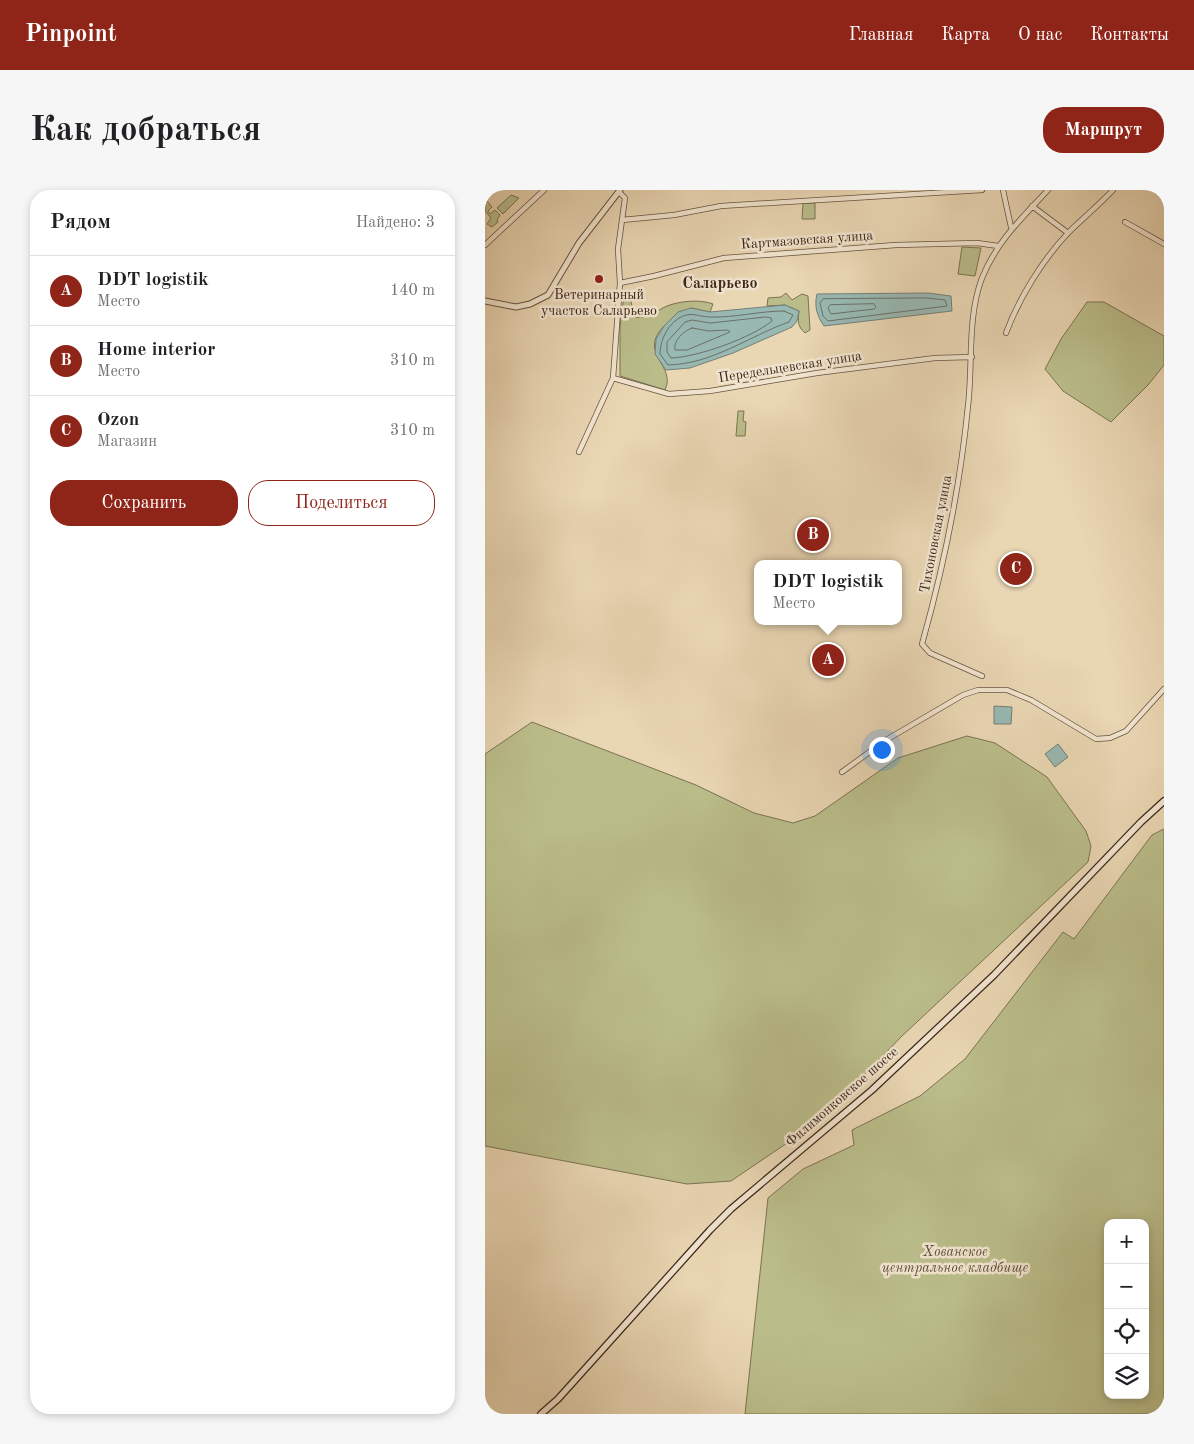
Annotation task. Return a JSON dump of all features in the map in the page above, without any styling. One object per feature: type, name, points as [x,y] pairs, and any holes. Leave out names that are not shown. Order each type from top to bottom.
[{"type":"main road","name":"Филимонковское шоссе","points":[[541,1414],[559,1399],[661,1282],[720,1220],[872,1090],[987,982],[1141,822],[1164,801]]},
{"type":"street","points":[[485,245],[544,190]]},
{"type":"street","points":[[622,220],[675,215],[721,206],[982,190]]},
{"type":"street","points":[[1003,190],[1011,227]]},
{"type":"street","points":[[972,357],[975,300],[983,277],[998,246],[1011,227],[1048,190]]},
{"type":"street","points":[[1006,333],[1012,318],[1035,279],[1068,233],[1113,190]]},
{"type":"street","points":[[485,301],[516,307],[530,304],[548,294],[579,242],[620,191],[625,198],[618,248],[620,282],[613,378],[579,452]]},
{"type":"street","points":[[1033,206],[1068,233]]},
{"type":"street","points":[[1125,222],[1164,244]]},
{"type":"street","name":"Картмазовская улица","points":[[620,282],[654,276],[724,258],[895,245],[977,243],[998,246]]},
{"type":"street","name":"Передельцевская улица","points":[[613,378],[669,394],[710,391],[817,373],[926,360],[972,357]]},
{"type":"street","name":"Тихоновская улица","points":[[972,357],[968,406],[953,511],[938,589],[922,644],[929,653],[982,676]]},
{"type":"street","points":[[842,772],[886,740],[963,694],[978,690],[1007,690],[1031,700],[1097,739],[1110,738],[1126,731],[1164,689]]},
{"type":"green space","points":[[511,195],[519,198],[503,214],[497,208]]},
{"type":"green space","points":[[485,199],[492,207],[488,211],[490,214],[495,210],[500,215],[497,220],[498,222],[492,227],[487,224],[491,218],[485,211]]},
{"type":"green space","points":[[803,203],[815,203],[815,219],[802,219]]},
{"type":"green space","points":[[962,247],[981,248],[975,276],[958,274]]},
{"type":"green space","points":[[786,293],[792,300],[802,294],[808,296],[810,330],[805,333],[799,323],[799,311],[785,305],[767,306],[768,298],[781,297]]},
{"type":"green space","points":[[624,295],[630,296],[634,317],[638,318],[678,303],[696,301],[713,304],[710,312],[691,308],[667,323],[657,336],[654,344],[666,374],[665,390],[620,376],[620,327]]},
{"type":"green space","points":[[1087,302],[1104,302],[1164,336],[1164,365],[1148,385],[1111,422],[1063,391],[1045,369],[1061,339]]},
{"type":"green space","points":[[738,411],[744,411],[743,421],[746,422],[745,436],[736,436]]},
{"type":"green space","points":[[532,722],[696,785],[754,813],[793,823],[815,816],[898,758],[967,736],[995,743],[1047,777],[1086,831],[1091,846],[1088,862],[902,1036],[821,1120],[731,1181],[687,1184],[485,1146],[485,754]]},
{"type":"green space","name":"Хованское центральное кладбище","points":[[1164,829],[1164,1414],[745,1414],[768,1198],[803,1169],[854,1145],[852,1130],[920,1096],[965,1059],[1063,932],[1074,939],[1152,835]]},
{"type":"water","points":[[928,293],[951,296],[952,311],[824,326],[816,307],[817,294]]},
{"type":"water","points":[[785,305],[799,311],[797,321],[792,327],[733,353],[690,368],[666,370],[655,354],[656,339],[664,326],[678,312],[691,308],[710,312]]},
{"type":"water","points":[[994,706],[1012,707],[1011,724],[994,724]]},
{"type":"water","points":[[1058,744],[1068,757],[1055,767],[1045,754]]},
{"type":"place","name":"Ветеринарный участок Саларьево","points":[[599,279]]},
{"type":"place","name":"Home interior","points":[[813,535]]},
{"type":"place","name":"Ozon","points":[[1016,569]]},
{"type":"place","name":"DDT logistik","points":[[828,660]]},
{"type":"district","name":"Саларьево","points":[[720,284]]}]
